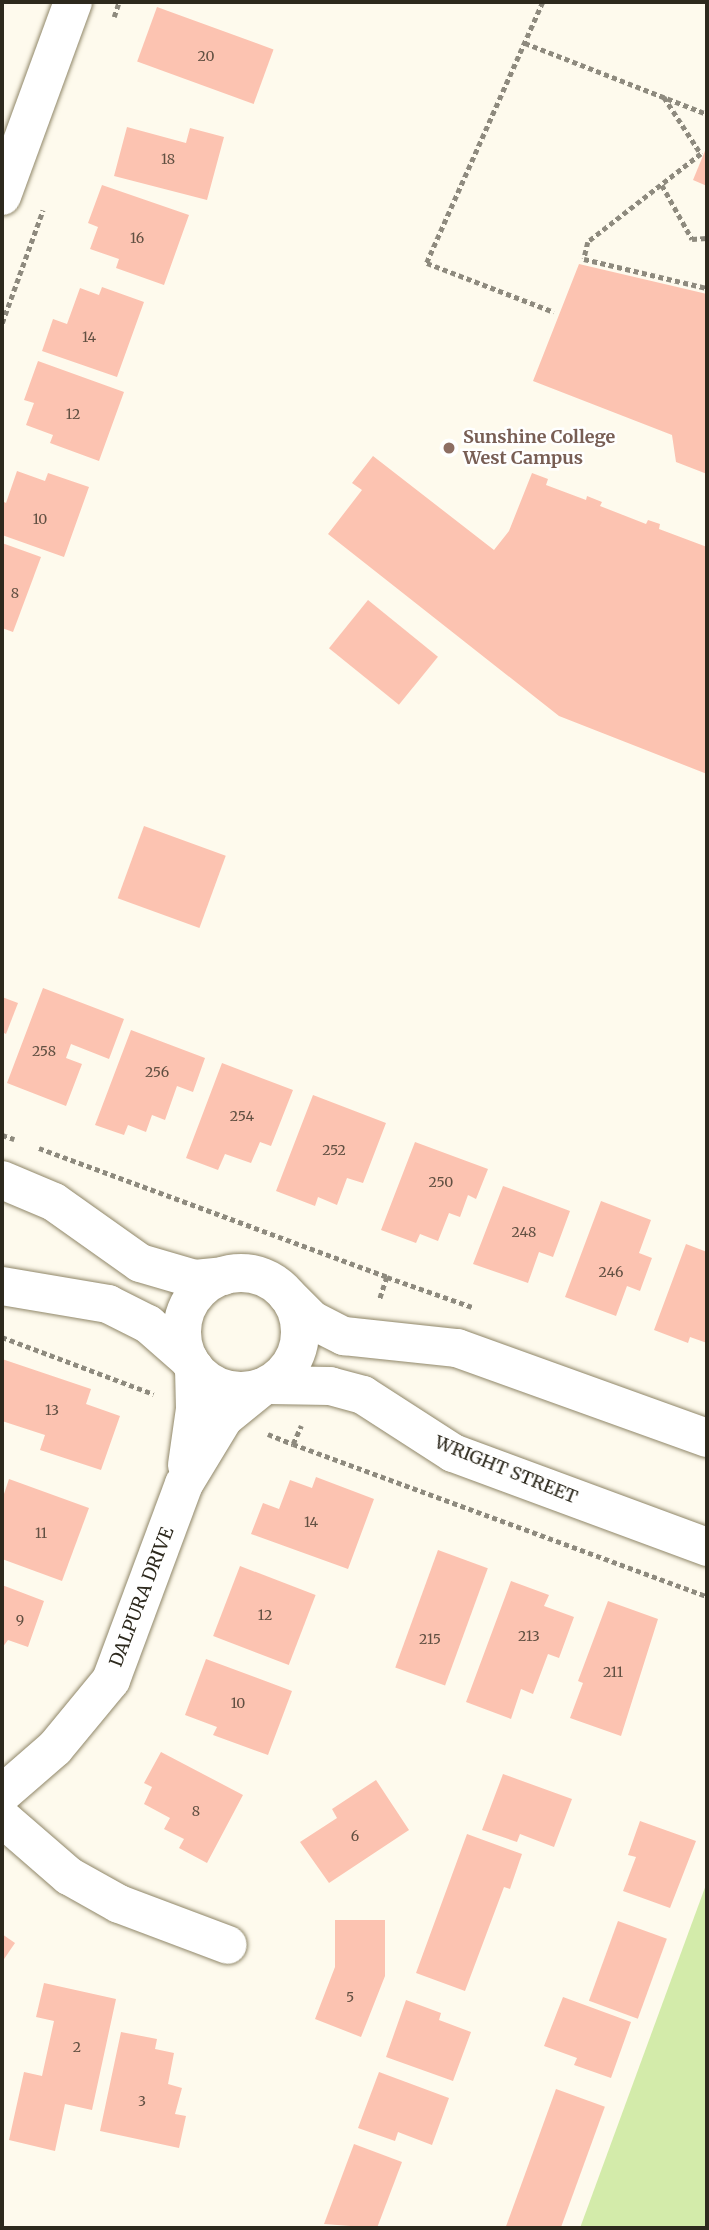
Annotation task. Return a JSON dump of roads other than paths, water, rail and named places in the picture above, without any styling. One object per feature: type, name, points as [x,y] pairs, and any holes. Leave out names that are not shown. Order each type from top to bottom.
[{"type":"street","points":[[2,196],[73,2]]},
{"type":"street","points":[[2,1180],[54,1202],[119,1251],[152,1268],[195,1279],[251,1274],[287,1295],[312,1320],[344,1336],[457,1348],[707,1438]]},
{"type":"street","points":[[191,1364],[184,1346],[184,1317],[198,1292],[223,1276]]},
{"type":"street","points":[[2,1286],[108,1304],[158,1331],[191,1364],[224,1389],[265,1387],[289,1368],[300,1344],[299,1318],[287,1295]]},
{"type":"street","name":"DALPURA DRIVE","points":[[184,1484],[195,1409],[191,1364]]},
{"type":"street","name":"WRIGHT STREET","points":[[265,1387],[330,1386],[363,1395],[453,1453],[707,1547]]},
{"type":"street","name":"DALPURA DRIVE","points":[[2,1794],[55,1748],[111,1680],[184,1484],[224,1418],[265,1387]]},
{"type":"street","points":[[2,1818],[69,1876],[119,1904],[228,1945]]},
{"type":"place","name":"Sunshine College West Campus","points":[[449,448]]}]
